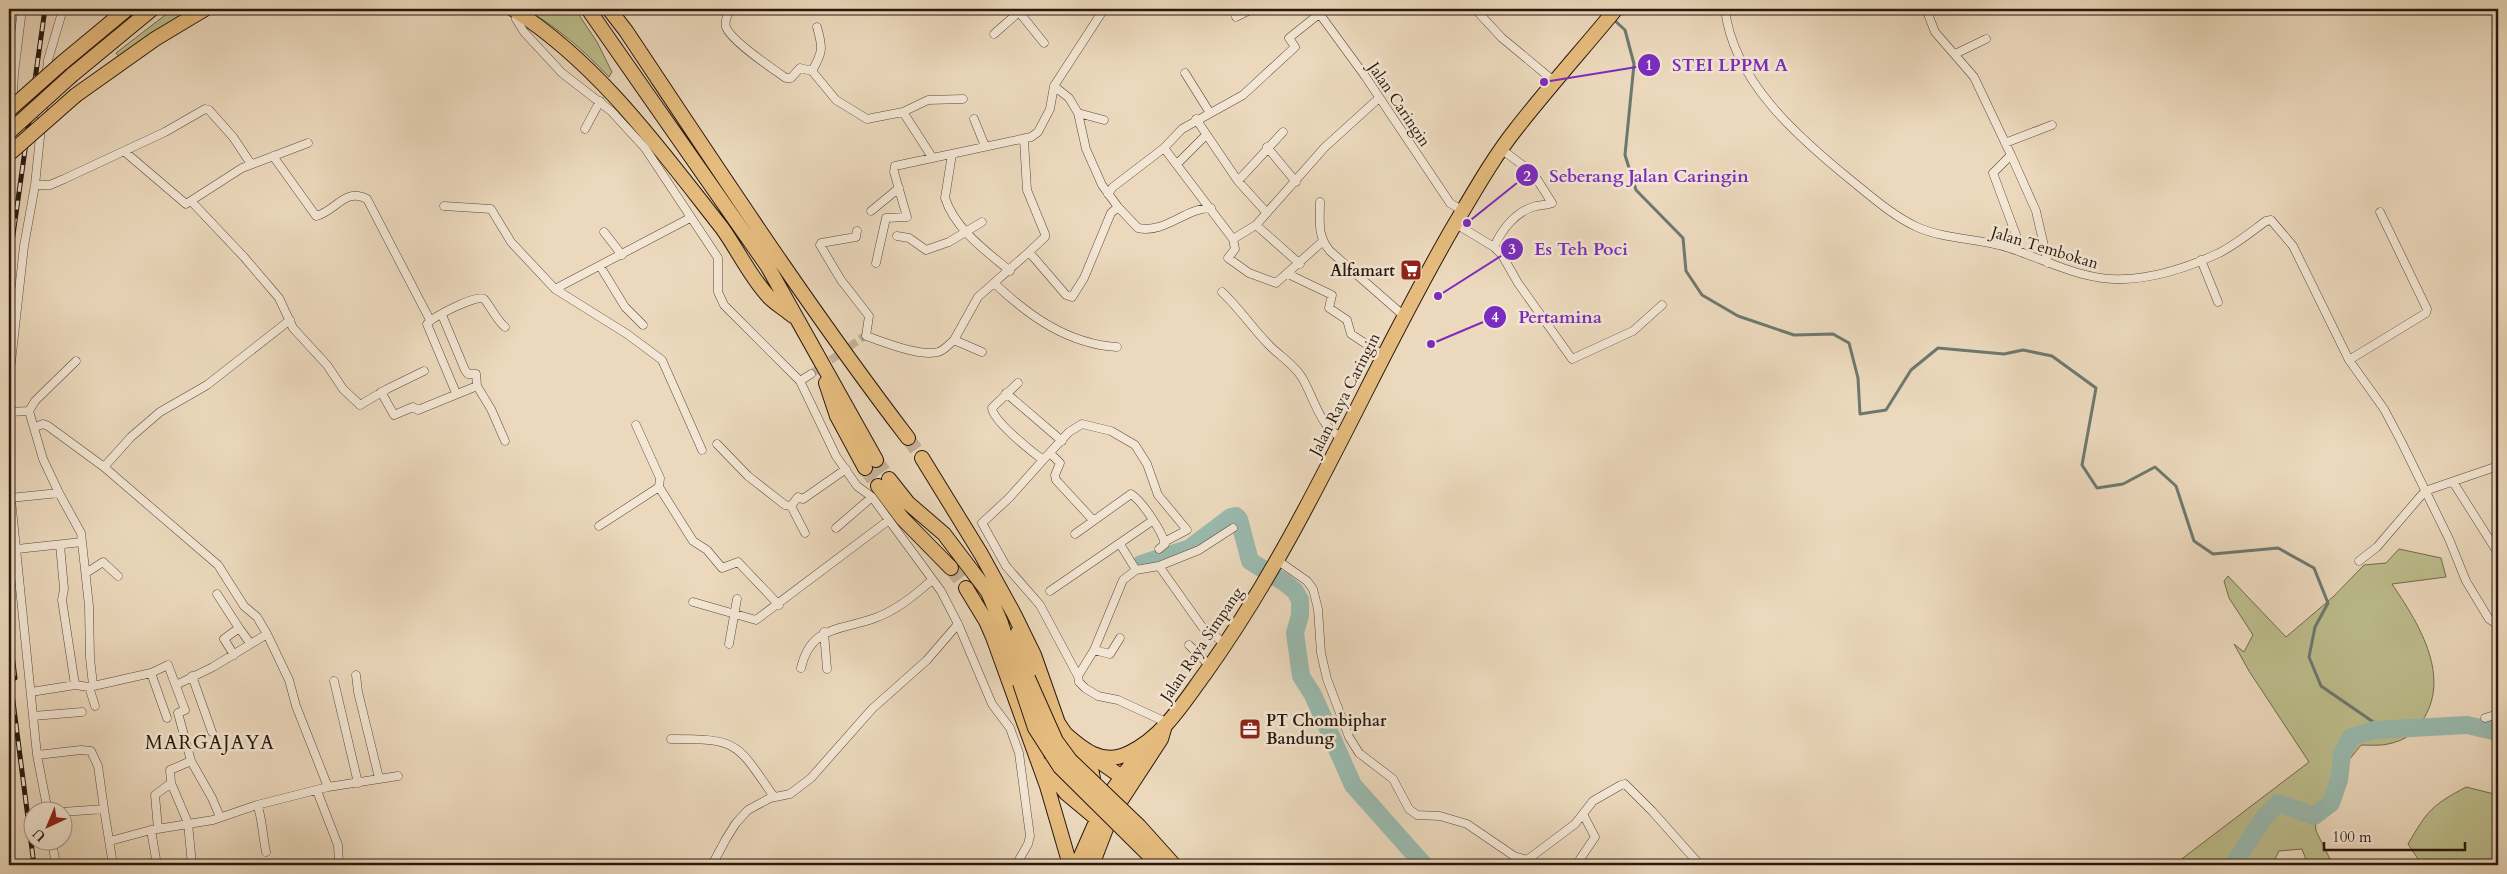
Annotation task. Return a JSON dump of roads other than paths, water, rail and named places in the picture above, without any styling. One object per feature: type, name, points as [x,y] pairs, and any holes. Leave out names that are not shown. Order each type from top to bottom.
[{"type":"highway","points":[[9,110],[62,63],[128,9]]},
{"type":"highway","points":[[9,132],[72,75],[152,9]]},
{"type":"highway","points":[[9,154],[76,95],[155,39],[205,9]]},
{"type":"highway","points":[[588,9],[768,267],[819,355],[827,390],[837,416],[871,464]]},
{"type":"highway","points":[[609,9],[626,31],[785,269],[852,365],[908,438]]},
{"type":"highway","points":[[618,9],[626,31]]},
{"type":"highway","name":"Jalan Raya Caringin","points":[[1264,581],[1276,563],[1343,438],[1404,316],[1463,211],[1502,149],[1616,9]]},
{"type":"highway","points":[[515,14],[546,31],[592,72],[666,157],[729,238],[770,298],[800,321]]},
{"type":"highway","points":[[922,458],[981,554],[1014,614],[1034,655],[1061,730],[1088,766],[1093,779],[1088,790],[1075,795],[1066,793]]},
{"type":"highway","points":[[879,488],[902,518],[951,568]]},
{"type":"highway","points":[[879,488],[908,503],[944,534],[988,592],[1024,680],[1056,741],[1070,760],[1139,826],[1174,865]]},
{"type":"highway","name":"Jalan Raya Simpang","points":[[1101,822],[1126,781],[1156,738],[1225,645],[1264,581]]},
{"type":"highway","points":[[966,588],[986,621],[1047,786],[1070,865]]},
{"type":"highway","points":[[1014,614],[1024,680],[1035,728],[1060,767],[1159,865]]},
{"type":"highway","points":[[1061,730],[1126,781]]},
{"type":"highway","points":[[1085,750],[1098,757],[1109,759],[1130,753],[1156,738]]},
{"type":"highway","points":[[1031,742],[1051,775],[1066,793],[1101,822]]},
{"type":"highway","points":[[1077,865],[1101,822]]},
{"type":"highway","points":[[1092,865],[1101,822]]},
{"type":"street","points":[[9,123],[14,95],[11,71],[22,9]]},
{"type":"street","points":[[9,380],[24,246],[35,184],[48,60],[63,9]]},
{"type":"street","points":[[730,9],[726,27],[760,60],[786,78],[791,78],[802,67],[812,71],[836,100],[867,119],[903,112],[928,100],[963,99]]},
{"type":"street","points":[[876,263],[886,218],[907,217],[894,172],[895,166],[986,146],[1024,140],[1038,132],[1052,103],[1054,86],[1104,9]]},
{"type":"street","points":[[1236,17],[1252,9]]},
{"type":"street","points":[[1475,9],[1502,38],[1555,82]]},
{"type":"street","name":"Jalan Tembokan","points":[[1725,9],[1733,41],[1745,66],[1788,125],[1818,153],[1901,219],[1918,227],[1948,237],[2018,246],[2048,263],[2102,279],[2126,279],[2148,276],[2201,260],[2219,252],[2266,221],[2271,220],[2276,223],[2293,246],[2349,360],[2384,409],[2426,491],[2466,581],[2489,619],[2498,625]]},
{"type":"street","points":[[1926,9],[1935,32],[1974,77],[2036,211],[2048,263]]},
{"type":"street","points":[[994,34],[1021,10],[1044,43]]},
{"type":"street","points":[[1108,194],[1164,148],[1182,129],[1196,119],[1243,94],[1278,64],[1295,47],[1290,38],[1317,11]]},
{"type":"street","name":"Jalan Caringin","points":[[1317,11],[1450,203],[1463,211]]},
{"type":"street","points":[[515,14],[524,32],[562,73],[600,101],[623,122],[645,148],[718,258],[718,292],[724,305],[800,381],[836,456],[857,486],[879,488]]},
{"type":"street","points":[[812,71],[822,55],[822,43],[817,27]]},
{"type":"street","points":[[1955,54],[1986,39]]},
{"type":"street","points":[[1185,73],[1210,113]]},
{"type":"street","points":[[1054,86],[1069,98],[1078,113],[1086,149],[1108,194],[1134,225],[1144,229],[1155,228],[1197,210],[1211,208]]},
{"type":"street","points":[[1233,239],[1256,225],[1325,147],[1379,98]]},
{"type":"street","points":[[585,129],[600,101]]},
{"type":"street","points":[[35,184],[50,185],[124,152],[205,109],[209,110],[233,137],[251,164]]},
{"type":"street","points":[[903,112],[932,157]]},
{"type":"street","points":[[1078,113],[1104,120]]},
{"type":"street","points":[[974,119],[986,146]]},
{"type":"street","points":[[1196,119],[1238,181],[1267,213]]},
{"type":"street","points":[[2005,143],[2052,125]]},
{"type":"street","points":[[1238,181],[1267,147],[1283,132]]},
{"type":"street","points":[[1177,164],[1206,135]]},
{"type":"street","points":[[856,234],[829,242],[821,242],[820,248],[869,316],[866,336],[904,349],[933,352],[944,349],[954,340],[968,318],[973,304],[1045,237],[1027,190],[1024,140]]},
{"type":"street","points":[[124,152],[186,204],[251,164],[308,143]]},
{"type":"street","points":[[1267,147],[1296,182]]},
{"type":"street","points":[[1164,148],[1233,239],[1235,249],[1228,258],[1237,266],[1276,283],[1300,264],[1322,242]]},
{"type":"street","points":[[1494,247],[1500,234],[1521,213],[1536,206],[1552,203],[1532,173],[1502,149]]},
{"type":"street","points":[[952,154],[945,198],[964,231],[1010,271]]},
{"type":"street","points":[[2011,155],[1994,171],[1993,176],[2018,246]]},
{"type":"street","points":[[273,156],[316,216],[349,195],[360,195],[367,199],[430,320]]},
{"type":"street","points":[[871,211],[899,188]]},
{"type":"street","points":[[191,201],[244,257],[279,298],[293,328],[360,405],[381,392],[424,371]]},
{"type":"street","points":[[1320,202],[1319,233],[1322,242],[1404,316]]},
{"type":"street","points":[[444,206],[491,208],[511,242],[555,289],[627,334],[662,360],[702,450]]},
{"type":"street","points":[[1029,252],[1066,295],[1072,297],[1084,278],[1111,213],[1118,207]]},
{"type":"street","points":[[2349,360],[2426,313],[2427,309],[2380,212]]},
{"type":"street","points":[[555,289],[690,218]]},
{"type":"street","points":[[897,236],[909,238],[926,250],[949,242],[964,231],[982,222]]},
{"type":"street","points":[[1456,224],[1494,247],[1502,255],[1518,283],[1572,359],[1633,331],[1662,304]]},
{"type":"street","points":[[1256,225],[1300,264]]},
{"type":"street","points":[[604,232],[622,255]]},
{"type":"street","points":[[2201,260],[2218,302]]},
{"type":"street","points":[[600,266],[625,307],[643,325]]},
{"type":"street","points":[[1288,274],[1332,295],[1329,308],[1347,320],[1351,334],[1384,356]]},
{"type":"street","points":[[994,283],[1020,308],[1047,326],[1100,346],[1117,347]]},
{"type":"street","points":[[1222,292],[1243,313],[1271,347],[1293,366],[1301,376],[1328,429],[1343,438]]},
{"type":"street","points":[[456,394],[426,325],[430,320],[465,302],[484,299],[494,318],[504,328]]},
{"type":"street","points":[[442,315],[465,370],[468,374],[476,374],[477,386],[492,409],[505,441]]},
{"type":"street","points":[[104,467],[131,437],[160,412],[207,385],[290,320]]},
{"type":"street","points":[[954,340],[982,352]]},
{"type":"street","points":[[28,411],[35,401],[76,361]]},
{"type":"street","points":[[800,381],[810,374]]},
{"type":"street","points":[[1018,383],[992,408],[993,415],[1042,460]]},
{"type":"street","points":[[381,392],[394,415],[414,407],[418,410],[477,386]]},
{"type":"street","points":[[1006,393],[1062,441]]},
{"type":"street","points":[[9,412],[28,411]]},
{"type":"street","points":[[28,411],[35,427],[44,459],[59,493],[81,533],[86,573],[91,686],[95,706]]},
{"type":"street","points":[[35,427],[43,424],[48,426],[104,467],[218,565],[244,606],[257,617],[267,634],[289,680],[296,706],[328,787]]},
{"type":"street","points":[[1159,550],[1164,542],[1187,530],[1158,495],[1147,464],[1135,446],[1111,431],[1085,424],[1070,432],[1042,460],[1009,498],[982,523],[1006,566],[1040,605],[1078,676],[1079,682],[1098,696],[1118,700],[1167,724]]},
{"type":"street","points":[[636,426],[660,478],[659,487],[693,541],[707,550],[722,568],[738,562],[779,605]]},
{"type":"street","points":[[717,444],[748,476],[780,501],[791,506],[805,533]]},
{"type":"street","points":[[1050,453],[1060,463],[1055,475],[1056,480],[1092,519]]},
{"type":"street","points":[[2359,561],[2377,547],[2426,491],[2498,466]]},
{"type":"street","points":[[791,506],[798,497],[804,499],[846,469]]},
{"type":"street","points":[[9,480],[37,755],[46,802]]},
{"type":"street","points":[[2453,482],[2498,553]]},
{"type":"street","points":[[599,526],[659,487]]},
{"type":"street","points":[[879,488],[889,520],[932,580],[958,624],[992,704],[1010,728],[1015,742],[1026,799],[1030,836],[1028,844],[1016,865]]},
{"type":"street","points":[[836,528],[879,488]]},
{"type":"street","points":[[10,498],[59,493]]},
{"type":"street","points":[[1075,534],[1092,519],[1131,494],[1152,518],[1164,542]]},
{"type":"street","points":[[693,602],[735,616],[756,620],[779,605],[889,520]]},
{"type":"street","points":[[1050,591],[1152,521]]},
{"type":"street","points":[[1078,676],[1094,650],[1123,580],[1136,570],[1159,566],[1199,550],[1233,528]]},
{"type":"street","points":[[16,549],[82,542]]},
{"type":"street","points":[[1120,544],[1136,570]]},
{"type":"street","points":[[60,545],[64,588],[62,600],[75,685]]},
{"type":"street","points":[[86,573],[103,562],[118,576]]},
{"type":"street","points":[[1276,563],[1307,581],[1313,589],[1318,608],[1321,653],[1327,679],[1349,737],[1359,753],[1393,779],[1409,809],[1417,815],[1440,816],[1467,824],[1514,856],[1530,863],[1575,824],[1593,802],[1620,785],[1625,784],[1700,865]]},
{"type":"street","points":[[1159,566],[1203,628],[1208,629],[1225,645]]},
{"type":"street","points":[[801,668],[812,641],[824,632],[876,618],[902,605],[932,580]]},
{"type":"street","points":[[217,594],[250,643]]},
{"type":"street","points":[[729,644],[735,616],[736,599]]},
{"type":"street","points":[[712,865],[736,823],[754,806],[774,797],[790,794],[798,789],[840,746],[872,709],[928,660],[958,624]]},
{"type":"street","points":[[234,655],[224,639],[239,628]]},
{"type":"street","points":[[824,632],[827,668]]},
{"type":"street","points":[[176,685],[234,655],[250,643],[267,634]]},
{"type":"street","points":[[1094,650],[1110,654],[1120,638]]},
{"type":"street","points":[[1190,645],[1210,666]]},
{"type":"street","points":[[31,692],[127,680],[152,673],[168,665],[185,710],[178,713],[191,761],[220,817]]},
{"type":"street","points":[[152,673],[167,718]]},
{"type":"street","points":[[356,675],[358,692],[379,778]]},
{"type":"street","points":[[192,676],[212,732]]},
{"type":"street","points":[[334,681],[358,783]]},
{"type":"street","points":[[33,716],[82,712]]},
{"type":"street","points":[[2486,718],[2498,714]]},
{"type":"street","points":[[671,739],[722,741],[741,750],[774,797]]},
{"type":"street","points":[[37,755],[81,750],[91,751],[98,766],[113,865]]},
{"type":"street","points":[[191,761],[170,770],[172,783],[188,823],[192,865]]},
{"type":"street","points":[[110,842],[154,829],[220,817],[257,805],[328,787],[398,776]]},
{"type":"street","points":[[157,865],[154,829],[155,795],[172,783]]},
{"type":"street","points":[[317,791],[338,845],[339,865]]},
{"type":"street","points":[[257,805],[262,814],[260,824],[266,852]]},
{"type":"street","points":[[72,811],[104,809]]},
{"type":"street","points":[[1580,859],[1595,837],[1583,814]]},
{"type":"street","points":[[54,852],[56,865]]},
{"type":"waterway","points":[[1612,18],[1625,30],[1634,64],[1625,155],[1636,190],[1683,238],[1686,271],[1702,295],[1738,316],[1794,335],[1833,334],[1849,343],[1858,378],[1860,414],[1886,410],[1911,370],[1938,348],[2004,354],[2023,350],[2052,356],[2096,388],[2082,465],[2097,488],[2123,484],[2155,467],[2176,486],[2194,541],[2213,554],[2278,548],[2314,568],[2328,603],[2315,627],[2309,657],[2321,686],[2385,730]]},
{"type":"waterway","points":[[1141,564],[1190,548],[1231,517],[1236,516],[1239,519],[1250,561],[1284,582],[1295,591],[1300,600],[1300,615],[1295,633],[1301,676],[1313,695],[1353,785],[1424,865]]},
{"type":"waterway","points":[[2233,865],[2263,819],[2278,803],[2314,816],[2331,803],[2339,780],[2342,754],[2351,737],[2374,730],[2467,725],[2498,732]]},
{"type":"tunnel","points":[[811,374],[866,335]]},
{"type":"tunnel","points":[[908,438],[922,458]]},
{"type":"tunnel","points":[[876,460],[889,479]]},
{"type":"tunnel","points":[[865,468],[878,486]]},
{"type":"tunnel","points":[[951,568],[966,588]]},
{"type":"railway","points":[[9,263],[45,9]]},
{"type":"railway","points":[[9,631],[15,678]]},
{"type":"railway","points":[[9,670],[34,865]]},
{"type":"place","name":"STEI LPPM A","points":[[1544,82]]},
{"type":"place","name":"Seberang Jalan Caringin","points":[[1467,223]]},
{"type":"place","name":"Alfamart","points":[[1411,270]]},
{"type":"place","name":"Es Teh Poci","points":[[1438,296]]},
{"type":"place","name":"Pertamina","points":[[1431,344]]},
{"type":"place","name":"PT Chombiphar Bandung","points":[[1250,729]]},
{"type":"district","name":"MARGAJAYA","points":[[210,742]]}]
